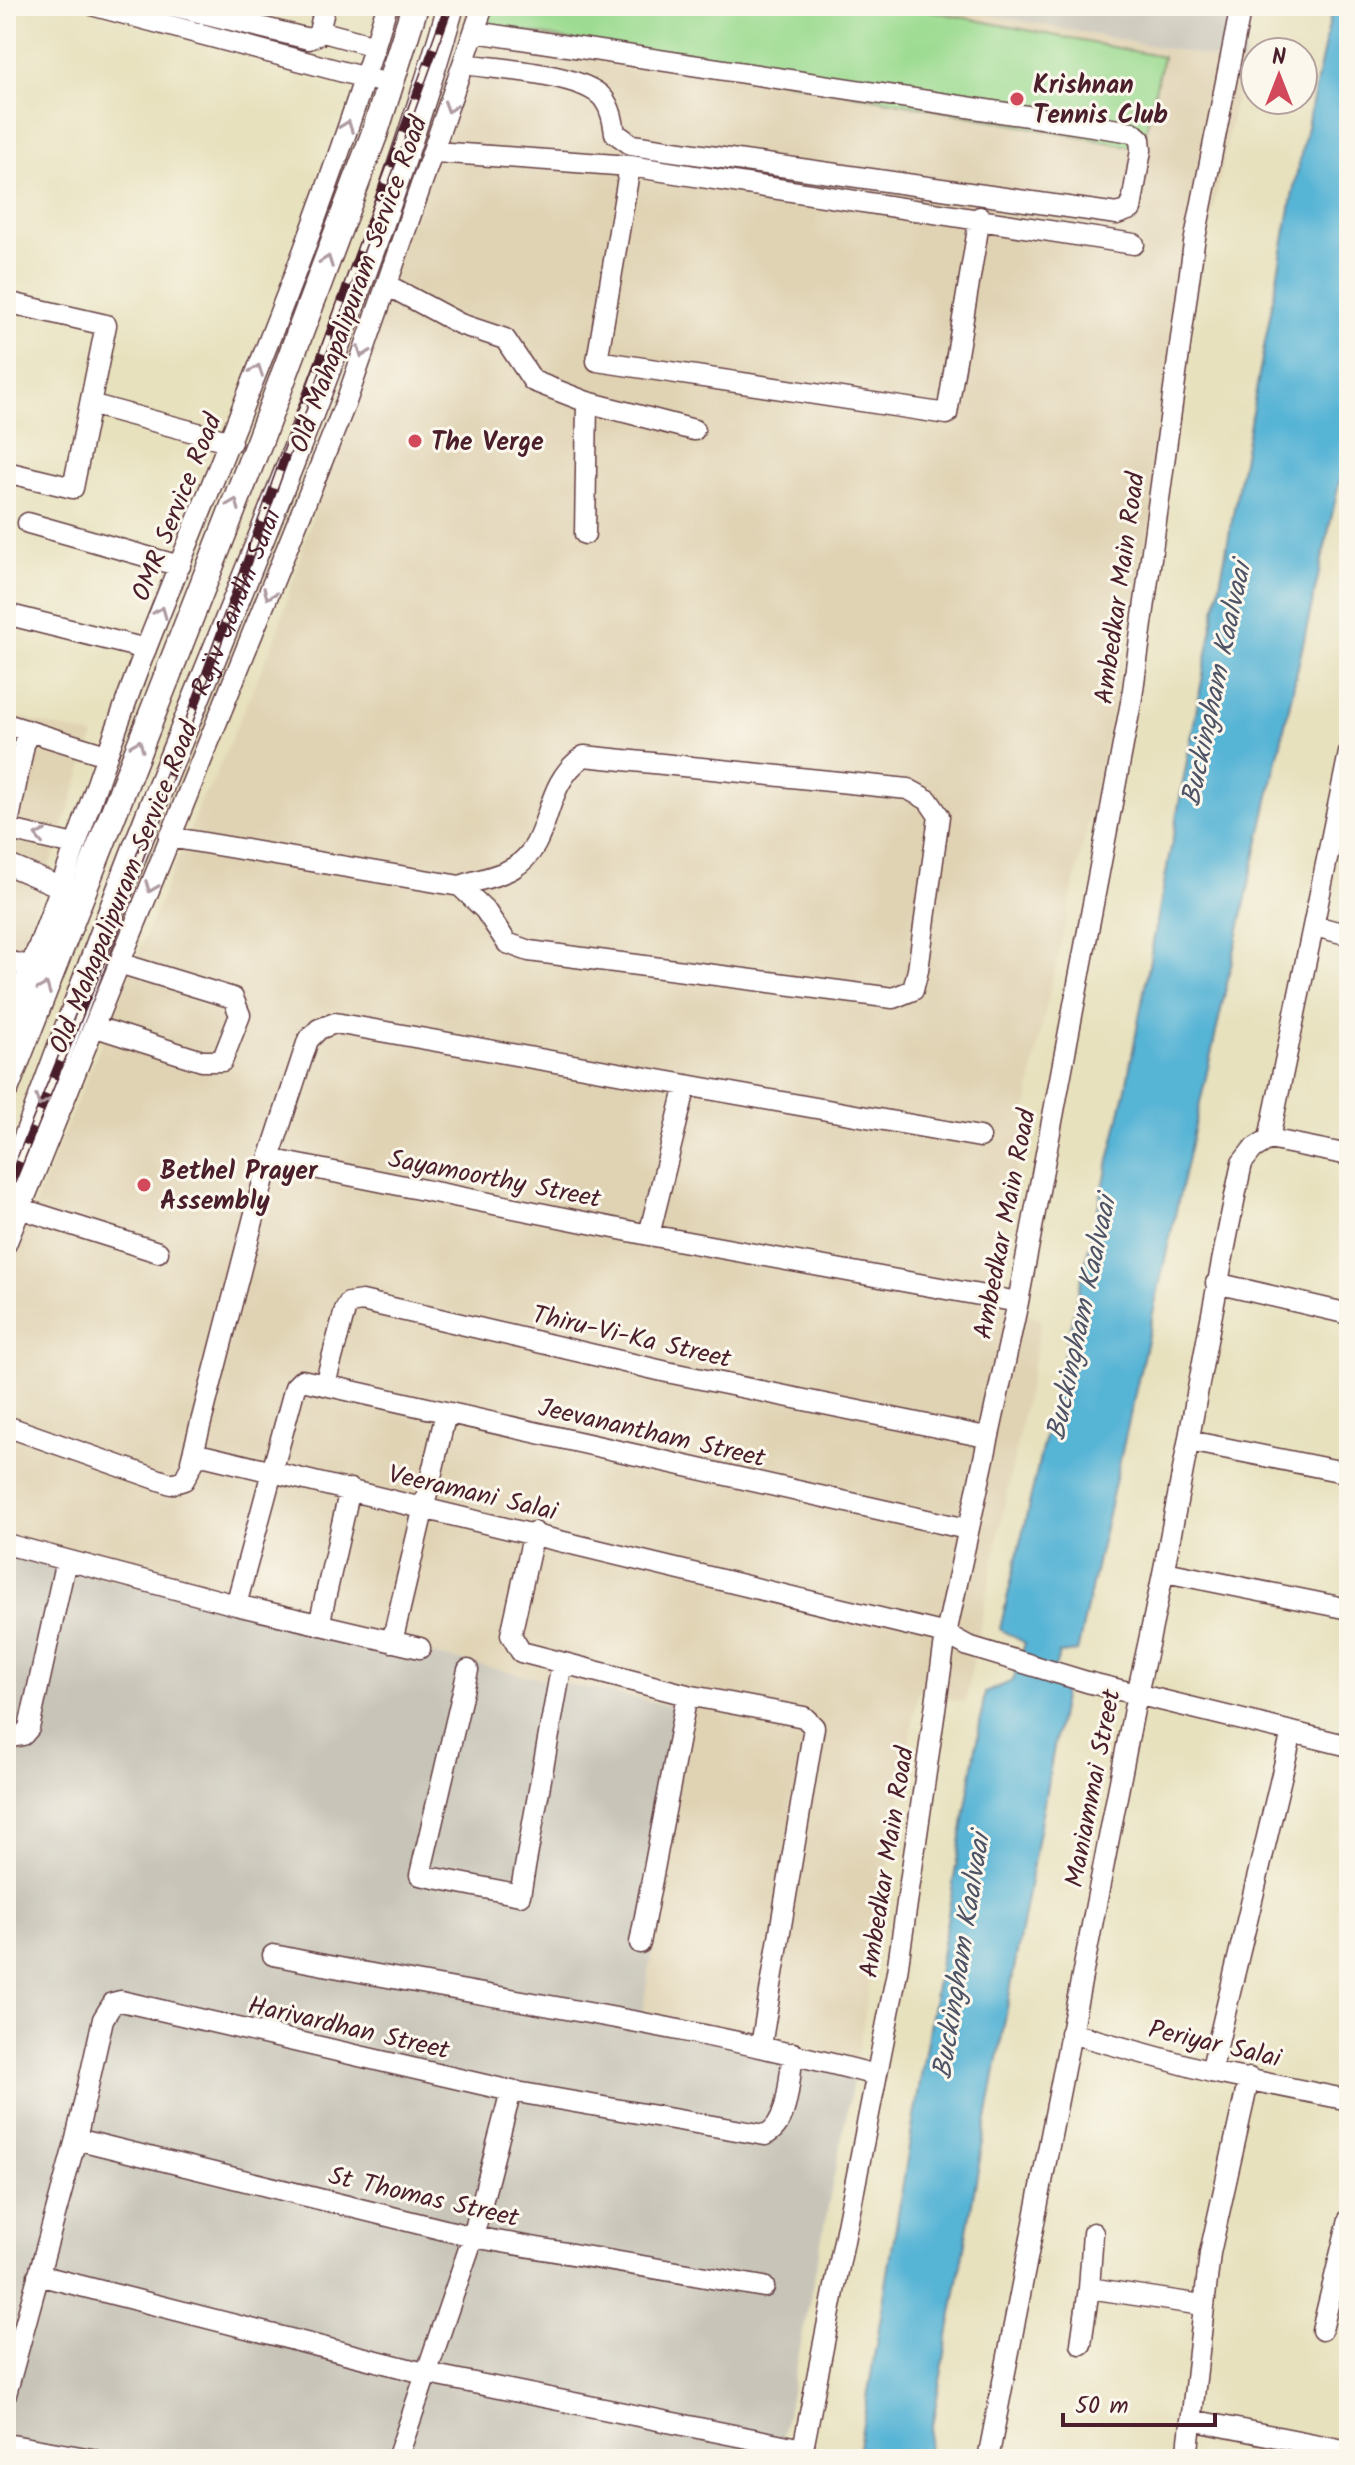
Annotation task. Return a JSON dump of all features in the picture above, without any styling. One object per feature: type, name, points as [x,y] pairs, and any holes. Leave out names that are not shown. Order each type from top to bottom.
[{"type":"main road","name":"Rajiv Gandhi Salai","points":[[6,1087],[259,442],[390,84],[415,6]]},
{"type":"main road","name":"Rajiv Gandhi Salai","points":[[14,1201],[155,802],[244,587],[404,164],[451,6]]},
{"type":"street","points":[[95,6],[390,84]]},
{"type":"street","points":[[174,6],[309,39],[319,32],[325,6]]},
{"type":"street","name":"OMR Service Road","points":[[6,1025],[60,887],[146,649],[231,442],[365,78],[387,6]]},
{"type":"street","name":"Old Mahapalipuram Service Road","points":[[6,1244],[14,1201],[96,1027],[169,837],[346,402],[483,6]]},
{"type":"street","name":"Ambedkar Main Road","points":[[802,2454],[897,1972],[946,1634],[986,1437],[1018,1302],[1132,697],[1194,243],[1241,6]]},
{"type":"street","points":[[319,32],[375,46]]},
{"type":"street","points":[[464,64],[556,78],[585,87],[601,95],[612,115],[615,133],[632,145],[1117,214],[1131,209],[1141,150],[1140,139],[1132,132],[475,32]]},
{"type":"street","points":[[435,152],[630,166],[980,217],[1134,244]]},
{"type":"street","points":[[630,166],[597,361],[947,414],[980,217]]},
{"type":"street","points":[[387,285],[460,324],[505,339],[533,381],[587,402],[694,430]]},
{"type":"street","points":[[6,302],[106,325],[73,488],[6,472]]},
{"type":"street","points":[[585,534],[587,402]]},
{"type":"street","points":[[90,404],[231,442]]},
{"type":"street","points":[[28,523],[180,566]]},
{"type":"street","points":[[6,614],[146,649]]},
{"type":"street","points":[[6,724],[106,755]]},
{"type":"street","points":[[27,730],[6,829],[74,845]]},
{"type":"street","points":[[169,837],[460,886],[513,868],[537,844],[554,790],[566,768],[584,756],[908,789],[928,800],[939,816],[913,990],[893,998],[529,951],[507,943],[485,910],[460,886]]},
{"type":"street","points":[[1348,765],[1339,849],[1315,926],[1269,1139],[1349,1155]]},
{"type":"street","points":[[6,864],[60,887]]},
{"type":"street","points":[[1315,926],[1349,935]]},
{"type":"street","points":[[6,961],[30,966]]},
{"type":"street","points":[[96,1027],[202,1061],[222,1061],[240,1015],[233,998],[122,964]]},
{"type":"street","points":[[6,1426],[171,1484],[184,1480],[269,1159],[308,1040],[319,1029],[335,1023],[980,1137]]},
{"type":"street","points":[[649,1235],[686,1085]]},
{"type":"street","name":"Maniammai Street","points":[[988,2459],[1137,1694],[1165,1572],[1216,1283],[1242,1163],[1253,1149],[1269,1139]]},
{"type":"street","name":"Sayamoorthy Street","points":[[269,1159],[649,1235],[1018,1302]]},
{"type":"street","points":[[14,1201],[158,1252]]},
{"type":"street","points":[[1216,1283],[1349,1314]]},
{"type":"street","name":"Thiru-Vi-Ka Street","points":[[325,1384],[345,1310],[349,1303],[362,1301],[667,1372],[986,1437]]},
{"type":"street","points":[[236,1605],[296,1384],[302,1380],[325,1384]]},
{"type":"street","name":"Jeevanantham Street","points":[[325,1384],[967,1529]]},
{"type":"street","points":[[392,1642],[446,1413]]},
{"type":"street","points":[[1189,1441],[1349,1473]]},
{"type":"street","name":"Veeramani Salai","points":[[191,1461],[206,1456],[534,1532],[946,1634],[968,1646],[1081,1680],[1349,1746]]},
{"type":"street","points":[[319,1625],[350,1489]]},
{"type":"street","points":[[534,1532],[511,1635],[521,1652],[687,1695],[804,1717],[814,1727],[761,2046]]},
{"type":"street","points":[[6,1544],[236,1605],[420,1648]]},
{"type":"street","points":[[6,1738],[23,1735],[29,1728],[66,1560]]},
{"type":"street","points":[[1165,1572],[1349,1609]]},
{"type":"street","points":[[468,1670],[420,1875],[520,1895],[562,1663]]},
{"type":"street","points":[[640,1943],[687,1695]]},
{"type":"street","points":[[1211,2072],[1292,1732]]},
{"type":"street","points":[[273,1955],[761,2046],[876,2075]]},
{"type":"street","name":"Harivardhan Street","points":[[6,2394],[76,2139],[106,2010],[121,2001],[511,2091],[765,2135],[773,2131],[781,2117],[793,2053]]},
{"type":"street","name":"Periyar Salai","points":[[1070,2033],[1211,2072],[1349,2100]]},
{"type":"street","points":[[1187,2459],[1210,2253],[1249,2078]]},
{"type":"street","points":[[397,2459],[473,2237],[511,2091]]},
{"type":"street","name":"St Thomas Street","points":[[76,2139],[473,2237],[764,2287]]},
{"type":"street","points":[[1322,2330],[1343,2270],[1349,2219]]},
{"type":"street","points":[[1081,2344],[1093,2233]]},
{"type":"street","points":[[38,2275],[424,2373],[802,2454]]},
{"type":"street","points":[[1089,2288],[1202,2305]]},
{"type":"street","points":[[1191,2420],[1349,2451]]},
{"type":"street","points":[[6,2444],[92,2459]]},
{"type":"shaded area","points":[[466,6],[944,6],[1239,62],[1239,83],[1103,758],[1039,1039],[993,1304],[1042,1319],[965,1703],[918,1692],[856,2066],[640,2028],[691,1710],[527,1676],[6,1555],[6,1273],[205,792],[208,792],[276,636]]},
{"type":"shaded area","points":[[944,6],[1253,6],[1248,36],[1239,36],[1239,62]]},
{"type":"shaded area","points":[[6,714],[94,736],[6,994]]},
{"type":"shaded area","points":[[6,1555],[527,1676],[691,1710],[640,2028],[856,2066],[778,2459],[6,2459]]},
{"type":"green space","name":"Krishnan Tennis Club","points":[[491,6],[905,6],[1163,57],[1143,142],[1138,148],[485,24]]},
{"type":"water","name":"Buckingham Kaalvaai","points":[[1333,6],[1349,6],[1349,439],[1077,1652],[1059,1654],[1050,1685],[1064,1691],[926,2459],[857,2459],[985,1693],[1013,1681],[1025,1643],[1000,1629],[1126,1088],[1294,187],[1309,116],[1319,116],[1319,71]]},
{"type":"railway","points":[[6,1195],[110,939],[449,6]]},
{"type":"place","name":"Krishnan Tennis Club","points":[[1017,99]]},
{"type":"place","name":"The Verge","points":[[415,441]]},
{"type":"place","name":"Bethel Prayer Assembly","points":[[144,1185]]}]
